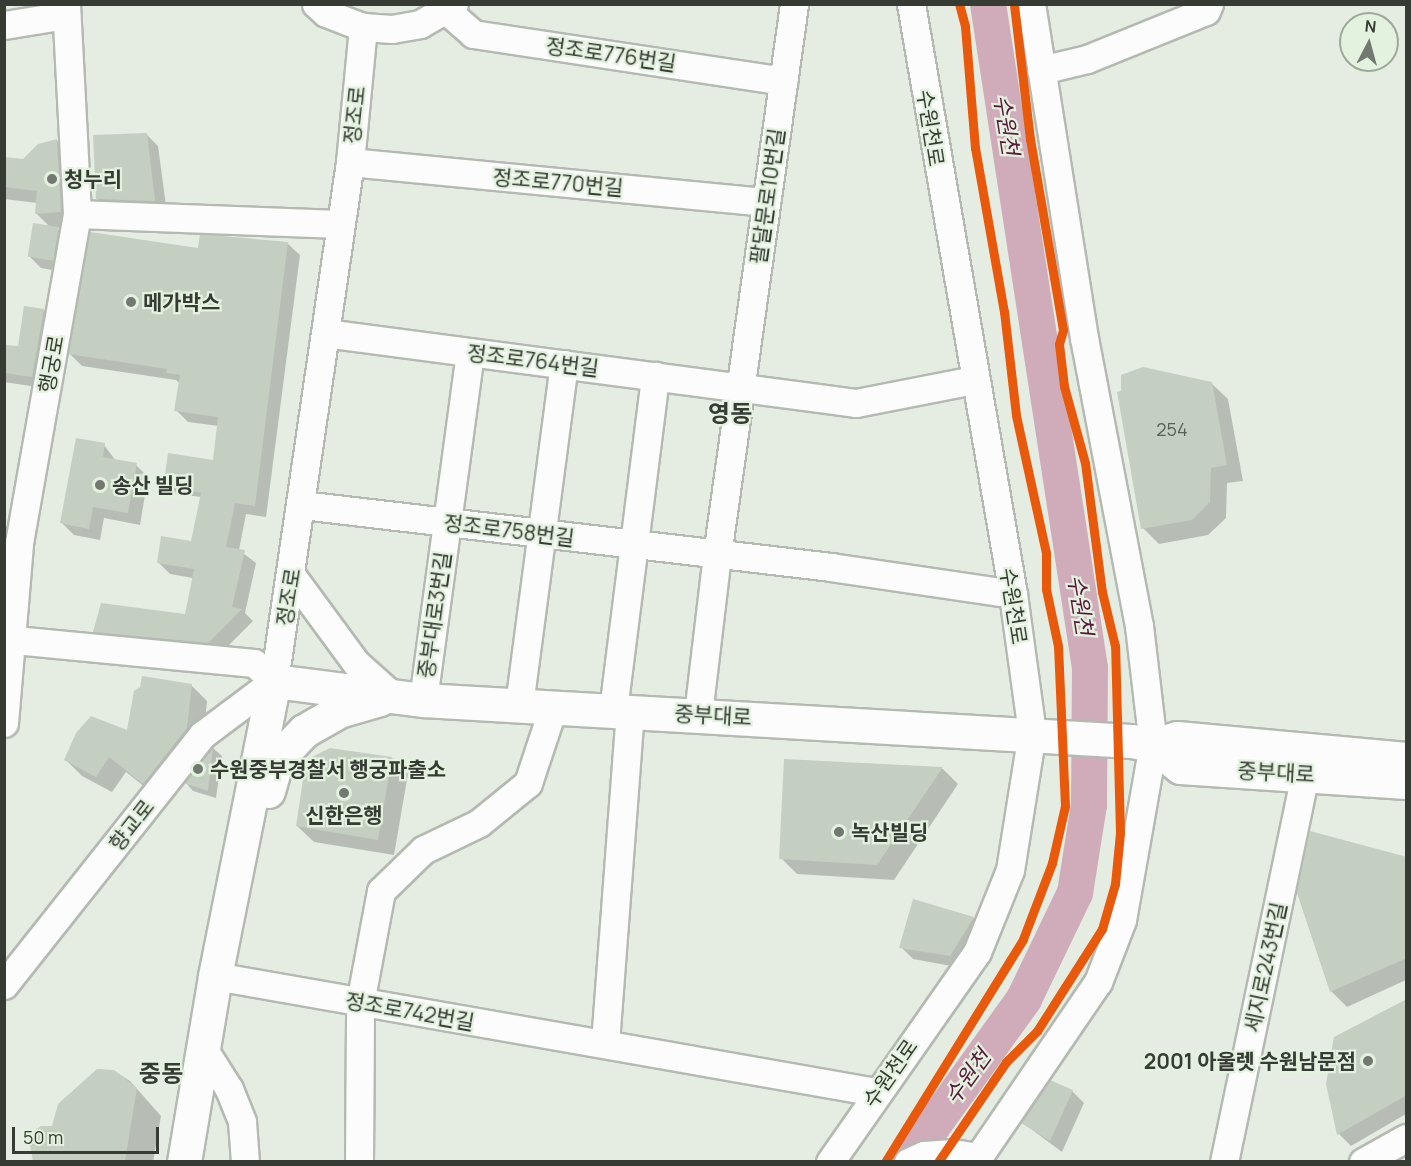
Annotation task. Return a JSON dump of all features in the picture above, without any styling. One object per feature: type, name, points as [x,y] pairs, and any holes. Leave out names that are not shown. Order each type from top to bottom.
[{"type":"main road","name":"중부대로","points":[[274,681],[408,698],[552,708],[698,714],[1037,734],[1142,743],[1178,738],[1407,759]]},
{"type":"main road","name":"정조로","points":[[184,1161],[216,976],[274,681]]},
{"type":"main road","points":[[243,838],[265,813],[277,759],[290,743],[326,716],[408,698]]},
{"type":"main road","name":"중부대로","points":[[1142,743],[1180,767],[1305,773],[1407,782]]},
{"type":"street","points":[[316,4],[326,13],[363,27],[392,29],[420,24],[450,8]]},
{"type":"street","name":"팔달문로10번길","points":[[698,714],[717,555],[794,4]]},
{"type":"street","name":"수원천로","points":[[830,1161],[876,1092],[977,952],[1010,870],[1037,734],[974,380],[911,4]]},
{"type":"street","points":[[908,1161],[924,1155],[969,1157],[1098,982],[1122,920],[1142,743],[1139,626],[1084,338],[1031,4]]},
{"type":"street","points":[[1041,70],[1087,59],[1206,11],[1209,4]]},
{"type":"street","name":"정조로776번길","points":[[450,8],[472,34],[783,81]]},
{"type":"street","points":[[8,17],[66,10]]},
{"type":"street","name":"행궁로","points":[[4,723],[8,639],[19,543],[77,214],[66,10]]},
{"type":"street","name":"정조로","points":[[274,681],[292,576],[339,224],[350,162],[363,27]]},
{"type":"street","name":"정조로770번길","points":[[350,162],[766,202]]},
{"type":"street","points":[[77,214],[339,224]]},
{"type":"street","name":"정조로764번길","points":[[325,333],[856,403],[974,380]]},
{"type":"street","name":"중부대로3번길","points":[[408,698],[446,523],[470,352]]},
{"type":"street","points":[[519,705],[564,364]]},
{"type":"street","points":[[605,1043],[631,545],[655,376]]},
{"type":"street","name":"정조로758번길","points":[[302,505],[717,555],[1013,594]]},
{"type":"street","points":[[292,576],[356,663],[408,698]]},
{"type":"street","points":[[8,639],[254,663],[274,681]]},
{"type":"street","name":"향교로","points":[[4,985],[202,735],[274,681]]},
{"type":"street","points":[[359,1161],[360,1004],[381,891],[423,850],[479,824],[528,783],[552,708]]},
{"type":"street","name":"세지로243번길","points":[[1224,1161],[1305,773]]},
{"type":"street","name":"정조로742번길","points":[[216,976],[360,1004],[605,1043],[876,1092]]},
{"type":"street","points":[[203,1048],[229,1089],[242,1122],[245,1161]]},
{"type":"street","points":[[1363,1161],[1407,1138]]},
{"type":"water","points":[[975,5],[996,5],[1007,48],[1019,146],[1000,151],[992,69]]},
{"type":"building","points":[[147,133],[155,201],[96,199],[93,135]]},
{"type":"building","points":[[57,139],[61,212],[35,214],[37,191],[4,187],[4,157],[23,159],[38,144]]},
{"type":"building","points":[[33,223],[59,227],[53,261],[28,257]]},
{"type":"building","points":[[90,232],[198,248],[200,234],[288,242],[255,506],[235,503],[226,547],[245,550],[232,607],[242,609],[208,643],[93,632],[101,603],[185,614],[194,569],[157,563],[161,536],[191,541],[201,493],[193,491],[193,487],[164,482],[168,453],[213,460],[218,417],[174,411],[180,375],[166,373],[167,369],[68,354]]},
{"type":"building","points":[[24,306],[44,309],[32,377],[4,373],[4,345],[18,346]]},
{"type":"building","points":[[1143,367],[1212,382],[1227,465],[1211,468],[1210,502],[1192,520],[1141,529],[1117,392],[1121,391],[1121,375]]},
{"type":"building","name":"송산 빌딩","points":[[76,438],[105,443],[103,457],[137,463],[128,513],[93,507],[89,529],[60,523]]},
{"type":"building","points":[[142,676],[192,684],[187,728],[143,784],[109,757],[96,777],[64,760],[76,733],[91,716],[127,730],[134,691],[140,687]]},
{"type":"building","points":[[213,747],[208,791],[184,783]]},
{"type":"building","name":"신한은행","points":[[330,748],[392,757],[378,840],[296,826],[306,760]]},
{"type":"building","name":"녹산빌딩","points":[[784,759],[943,767],[877,865],[779,859]]},
{"type":"building","points":[[1310,831],[1407,857],[1407,958],[1330,992],[1297,893]]},
{"type":"building","points":[[913,899],[974,917],[950,956],[899,948]]},
{"type":"building","name":"2001 아울렛 수원남문점","points":[[1407,999],[1407,1095],[1337,1135],[1326,1084],[1334,1037]]},
{"type":"building","points":[[97,1069],[114,1070],[137,1088],[125,1161],[33,1161],[28,1135],[41,1126],[52,1126],[58,1104]]},
{"type":"building","points":[[1050,1080],[1073,1090],[1050,1141],[1021,1123]]},
{"type":"waterway","name":"수원천","points":[[907,1162],[1024,999],[1075,893],[1089,805],[1090,668],[988,4]]},
{"type":"cycle path","points":[[885,1162],[1023,939],[1052,863],[1065,806],[1058,646],[1046,589],[1046,553],[1016,415],[1004,312],[975,148],[965,26],[959,4]]},
{"type":"cycle path","points":[[938,1162],[1006,1062],[1037,1031],[1102,929],[1115,884],[1120,833],[1115,646],[1102,592],[1085,463],[1064,386],[1059,344],[1063,330],[1030,139],[1014,4]]},
{"type":"place","name":"청누리","points":[[52,179]]},
{"type":"place","name":"메가박스","points":[[131,302]]},
{"type":"place","name":"송산 빌딩","points":[[100,485]]},
{"type":"place","name":"수원중부경찰서 행궁파출소","points":[[198,769]]},
{"type":"place","name":"신한은행","points":[[344,793]]},
{"type":"place","name":"녹산빌딩","points":[[839,832]]},
{"type":"place","name":"2001 아울렛 수원남문점","points":[[1368,1061]]},
{"type":"district","name":"영동","points":[[730,413]]},
{"type":"district","name":"중동","points":[[161,1073]]}]
